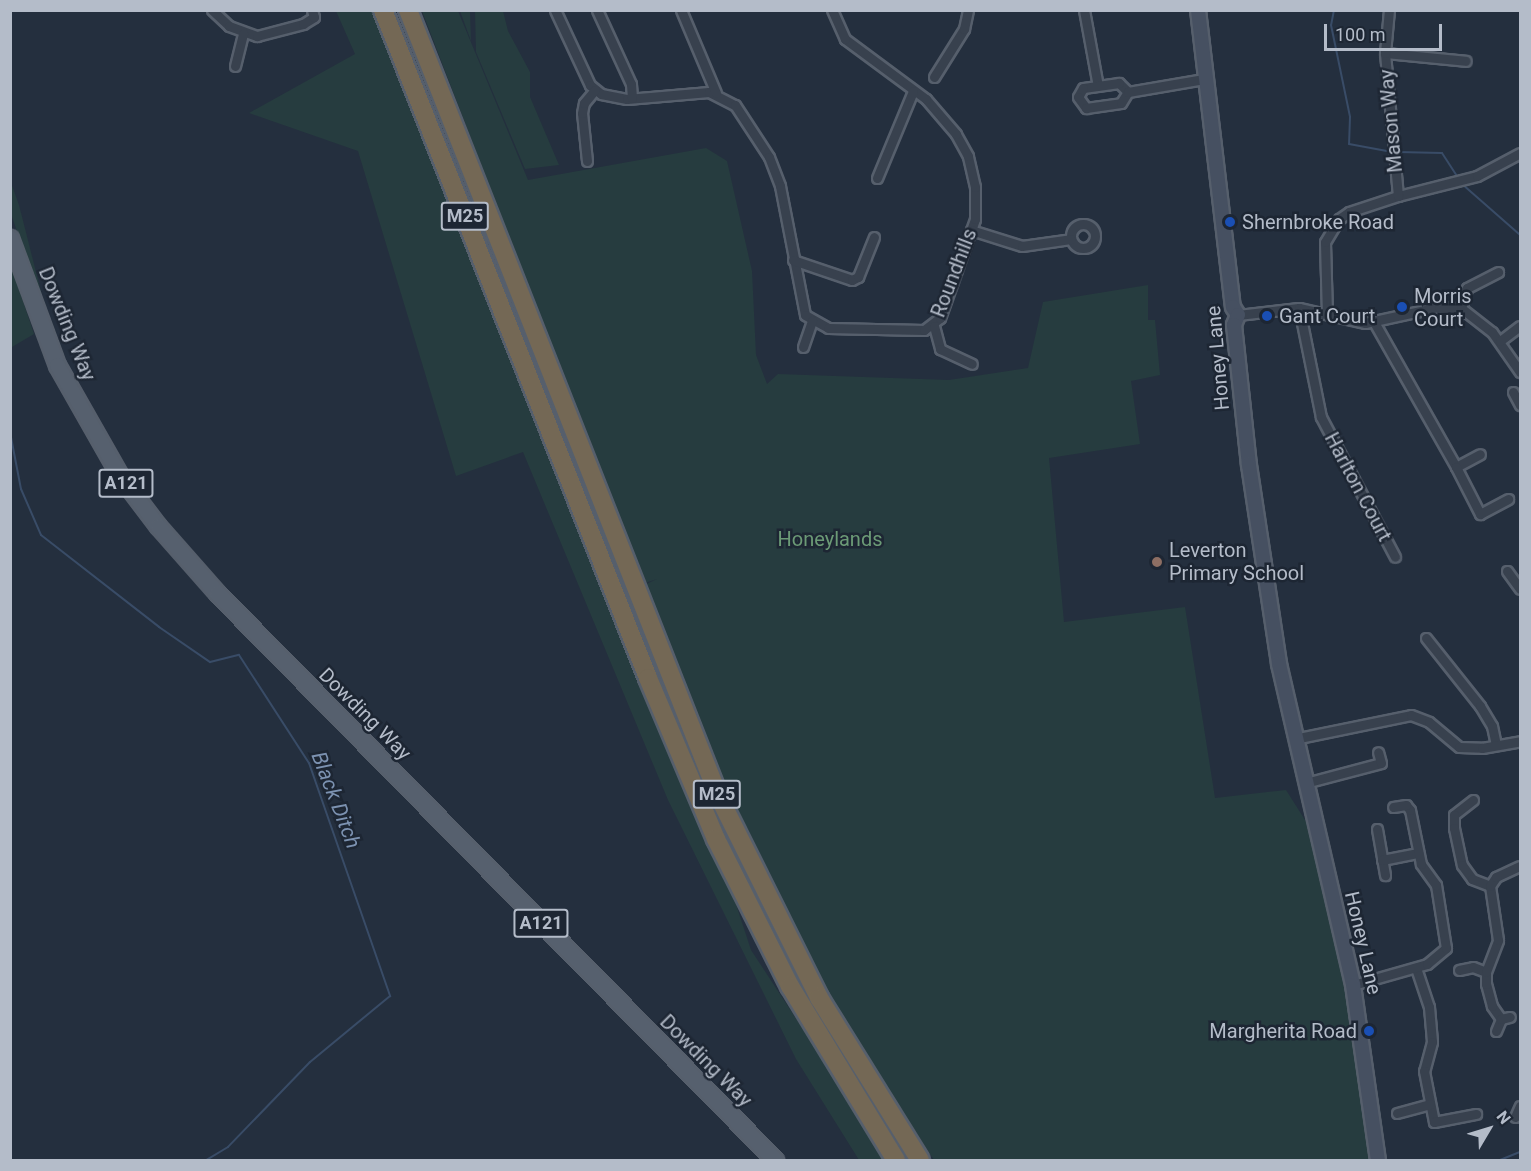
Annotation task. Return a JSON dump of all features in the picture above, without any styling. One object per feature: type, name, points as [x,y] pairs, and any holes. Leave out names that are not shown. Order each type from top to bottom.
[{"type":"highway","name":"M25","points":[[383,10],[712,829],[795,995],[896,1161]]},
{"type":"highway","name":"M25","points":[[408,10],[718,795],[819,998],[920,1161]]},
{"type":"main road","name":"Dowding Way","points":[[10,238],[57,365],[120,476],[158,526],[225,602],[775,1161]]},
{"type":"street","points":[[212,10],[243,33],[257,36],[313,14]]},
{"type":"street","points":[[555,10],[595,90],[610,97],[632,98],[716,93]]},
{"type":"street","points":[[597,10],[631,84],[632,98]]},
{"type":"street","points":[[681,10],[716,93],[735,105],[770,158],[785,210],[800,304],[812,321],[803,347]]},
{"type":"street","name":"Roundhills","points":[[812,321],[828,328],[924,330],[934,326],[964,258],[971,230],[975,187],[968,156],[942,116],[845,39],[832,10]]},
{"type":"street","points":[[934,77],[964,29],[968,10]]},
{"type":"street","points":[[1084,10],[1098,86]]},
{"type":"street","name":"Honey Lane","points":[[1198,10],[1204,79],[1233,308],[1238,315],[1234,325],[1247,454],[1279,664],[1298,737],[1319,843],[1353,984],[1378,1161]]},
{"type":"street","name":"Mason Way","points":[[1389,10],[1385,53],[1398,196]]},
{"type":"street","points":[[235,66],[243,33]]},
{"type":"street","points":[[1385,53],[1466,61]]},
{"type":"street","points":[[1128,92],[1119,83],[1079,92],[1078,98],[1086,108],[1121,103],[1128,92],[1204,79]]},
{"type":"street","points":[[587,161],[582,113],[584,103],[595,90]]},
{"type":"street","points":[[877,178],[913,91]]},
{"type":"street","name":"Mason Way","points":[[1328,314],[1325,242],[1339,219],[1349,212],[1398,196],[1454,182],[1519,156]]},
{"type":"street","points":[[971,230],[1022,246],[1071,239]]},
{"type":"street","points":[[793,260],[852,280],[858,277],[874,237]]},
{"type":"street","points":[[1461,308],[1467,288],[1498,272]]},
{"type":"street","points":[[1238,315],[1299,308],[1328,314],[1349,322],[1374,322],[1439,308],[1461,308],[1500,341],[1521,372]]},
{"type":"street","name":"Harlton Court","points":[[1299,308],[1320,417],[1395,557]]},
{"type":"street","points":[[1374,322],[1480,514],[1508,499]]},
{"type":"street","points":[[934,326],[940,349],[972,364]]},
{"type":"street","points":[[1500,341],[1520,329]]},
{"type":"street","points":[[1513,392],[1521,405]]},
{"type":"street","points":[[1456,467],[1480,454]]},
{"type":"street","points":[[1507,571],[1521,589]]},
{"type":"street","points":[[1426,638],[1480,706],[1492,726],[1496,745]]},
{"type":"street","points":[[1298,737],[1411,715],[1429,722],[1459,747],[1521,741]]},
{"type":"street","name":"Honey Lane","points":[[1298,737],[1313,781],[1324,836],[1319,843]]},
{"type":"street","points":[[1313,781],[1380,763],[1378,752]]},
{"type":"street","points":[[1473,800],[1454,815],[1454,828],[1462,865],[1472,879],[1490,886]]},
{"type":"street","points":[[1353,984],[1416,968],[1442,955],[1447,940],[1436,885],[1426,876],[1418,853],[1410,810],[1406,804],[1393,807]]},
{"type":"street","points":[[1377,829],[1385,875]]},
{"type":"street","points":[[1382,860],[1418,853]]},
{"type":"street","points":[[1490,886],[1503,872],[1521,866]]},
{"type":"street","points":[[1490,886],[1498,940],[1486,972],[1492,1006],[1505,1018],[1496,1031]]},
{"type":"street","points":[[1459,970],[1473,967],[1486,972]]},
{"type":"street","points":[[1416,968],[1429,1006],[1432,1042],[1424,1071],[1434,1122],[1476,1114]]},
{"type":"street","points":[[1515,1117],[1518,1103]]},
{"type":"street","points":[[1397,1113],[1430,1104]]},
{"type":"green space","points":[[336,11],[374,11],[685,790],[730,886],[751,950],[889,1160],[859,1160],[796,1059],[668,800],[523,452],[456,476],[358,151],[249,113],[355,54]]},
{"type":"green space","name":"Honeylands","points":[[422,11],[458,11],[528,180],[706,148],[727,161],[752,271],[756,355],[767,384],[778,374],[949,380],[1028,368],[1043,302],[1148,285],[1148,320],[1155,320],[1160,375],[1131,381],[1140,444],[1049,458],[1064,622],[1185,607],[1215,798],[1286,790],[1319,842],[1387,1160],[934,1160],[841,1018],[728,794],[642,586],[657,579],[642,584]]},
{"type":"green space","points":[[460,11],[470,11],[471,41]]},
{"type":"green space","points":[[475,11],[503,11],[508,31],[530,72],[530,97],[559,165],[525,169],[476,52]]},
{"type":"green space","points":[[10,180],[19,205],[49,323],[11,214]]},
{"type":"green space","points":[[11,265],[34,334],[12,347],[10,346]]},
{"type":"waterway","points":[[1334,10],[1331,25],[1350,117],[1349,144],[1392,152]]},
{"type":"waterway","points":[[1398,152],[1442,153],[1459,179]]},
{"type":"waterway","points":[[1462,184],[1520,235]]},
{"type":"waterway","name":"Black Ditch","points":[[10,432],[21,489],[41,535],[159,627],[210,662],[239,655],[309,763],[390,996],[310,1062],[228,1147],[206,1160]]},
{"type":"waterway","points":[[1500,1160],[1520,1152]]},
{"type":"place","name":"Shernbroke Road","points":[[1230,222]]},
{"type":"place","name":"Morris Court","points":[[1402,307]]},
{"type":"place","name":"Gant Court","points":[[1267,316]]},
{"type":"place","name":"Leverton Primary School","points":[[1157,562]]},
{"type":"place","name":"Margherita Road","points":[[1369,1031]]}]
